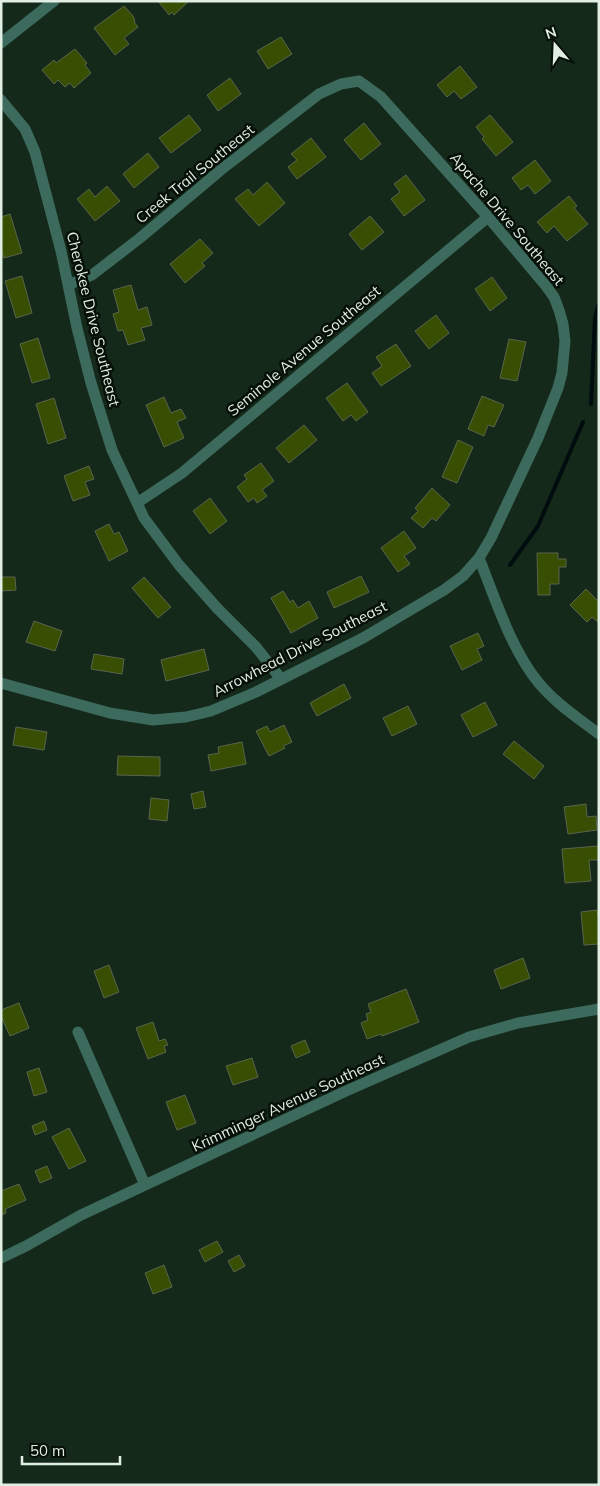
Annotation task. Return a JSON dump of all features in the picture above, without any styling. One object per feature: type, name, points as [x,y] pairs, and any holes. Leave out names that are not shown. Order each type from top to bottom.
[{"type":"street","points":[[1,43],[41,5],[54,1]]},
{"type":"street","name":"Apache Drive Southeast","points":[[341,84],[359,81],[381,97],[531,266],[554,297],[563,324],[565,341],[562,373],[558,388],[538,438],[491,538],[479,558]]},
{"type":"street","name":"Creek Trail Southeast","points":[[68,286],[92,275],[140,238],[222,169],[319,94],[341,84]]},
{"type":"street","name":"Cherokee Drive Southeast","points":[[1,100],[25,129],[35,152],[61,251],[91,383],[112,450],[144,518],[179,565],[217,608],[256,647],[281,679]]},
{"type":"street","name":"Seminole Avenue Southeast","points":[[137,503],[189,467],[488,217]]},
{"type":"street","points":[[479,558],[506,627],[526,666],[551,697],[599,734]]},
{"type":"street","name":"Arrowhead Drive Southeast","points":[[1,683],[110,713],[152,720],[186,717],[211,711],[256,692],[363,638],[444,590],[463,576],[479,558]]},
{"type":"street","name":"Krimminger Avenue Southeast","points":[[1,1258],[145,1185],[279,1124],[346,1091],[469,1037],[518,1023],[599,1008]]},
{"type":"street","points":[[78,1032],[145,1185]]},
{"type":"building","points":[[158,1],[189,1],[174,15],[172,12],[169,15]]},
{"type":"building","points":[[124,6],[133,16],[134,22],[138,27],[124,38],[129,44],[115,55],[94,28]]},
{"type":"building","points":[[281,37],[292,54],[268,69],[257,51]]},
{"type":"building","points":[[75,49],[87,63],[85,65],[91,73],[74,88],[70,83],[65,87],[58,80],[54,84],[42,70],[54,60],[56,63]]},
{"type":"building","points":[[460,66],[477,87],[461,99],[454,91],[447,97],[437,85]]},
{"type":"building","points":[[230,78],[241,94],[218,111],[207,95]]},
{"type":"building","points":[[189,115],[201,130],[171,153],[159,138]]},
{"type":"building","points":[[490,115],[513,142],[496,156],[482,139],[484,137],[476,127]]},
{"type":"building","points":[[364,123],[381,144],[361,160],[344,140]]},
{"type":"building","points":[[311,138],[326,157],[297,179],[288,167],[297,160],[291,154]]},
{"type":"building","points":[[148,153],[159,167],[134,188],[123,174]]},
{"type":"building","points":[[535,160],[551,181],[535,194],[528,185],[521,190],[512,178]]},
{"type":"building","points":[[406,175],[425,200],[404,216],[391,199],[400,192],[394,184]]},
{"type":"building","points":[[267,182],[285,203],[259,226],[235,199],[248,189],[253,195]]},
{"type":"building","points":[[107,186],[120,201],[95,221],[77,199],[89,189],[95,197]]},
{"type":"building","points":[[569,196],[577,206],[574,208],[588,224],[567,241],[554,226],[547,233],[537,222]]},
{"type":"building","points":[[10,214],[22,253],[4,258],[1,249],[1,217]]},
{"type":"building","points":[[370,216],[384,232],[362,250],[349,234]]},
{"type":"building","points":[[200,239],[213,253],[202,263],[205,266],[185,283],[170,264]]},
{"type":"building","points":[[22,276],[32,313],[16,318],[5,281]]},
{"type":"building","points":[[492,277],[507,298],[490,311],[475,289]]},
{"type":"building","points":[[131,285],[138,310],[147,307],[152,325],[141,328],[145,340],[128,345],[123,330],[118,331],[113,314],[119,312],[113,290]]},
{"type":"building","points":[[436,315],[449,333],[429,349],[415,331]]},
{"type":"building","points":[[38,338],[50,378],[32,383],[20,344]]},
{"type":"building","points":[[509,339],[526,342],[517,381],[500,378]]},
{"type":"building","points":[[396,344],[411,366],[381,386],[372,373],[382,366],[376,357]]},
{"type":"building","points":[[347,383],[368,412],[356,421],[351,415],[343,421],[326,398]]},
{"type":"building","points":[[482,396],[504,405],[494,427],[488,425],[484,436],[468,429]]},
{"type":"building","points":[[164,397],[171,413],[181,409],[186,418],[177,422],[184,438],[164,447],[146,405]]},
{"type":"building","points":[[54,398],[66,438],[48,444],[36,404]]},
{"type":"building","points":[[304,425],[317,440],[289,463],[276,448]]},
{"type":"building","points":[[458,440],[473,447],[457,483],[442,477]]},
{"type":"building","points":[[261,463],[274,481],[262,490],[267,496],[257,503],[254,498],[248,502],[237,487],[247,479],[244,475]]},
{"type":"building","points":[[89,466],[94,479],[85,482],[90,495],[73,501],[64,476]]},
{"type":"building","points":[[432,488],[450,505],[436,521],[432,518],[423,528],[411,518],[418,511],[415,508]]},
{"type":"building","points":[[210,498],[227,521],[210,534],[193,511]]},
{"type":"building","points":[[109,524],[114,534],[119,532],[128,551],[109,561],[95,531]]},
{"type":"building","points":[[404,531],[416,548],[404,556],[410,564],[398,572],[381,548]]},
{"type":"building","points":[[537,553],[558,553],[558,559],[566,559],[566,567],[559,567],[559,584],[550,584],[550,595],[538,595]]},
{"type":"building","points":[[361,576],[369,592],[334,608],[327,592]]},
{"type":"building","points":[[1,577],[15,577],[16,590],[1,591]]},
{"type":"building","points":[[144,577],[171,607],[158,618],[132,588]]},
{"type":"building","points":[[586,589],[599,602],[599,623],[592,617],[587,622],[570,605]]},
{"type":"building","points":[[283,591],[290,602],[293,600],[298,608],[309,601],[318,618],[291,633],[271,598]]},
{"type":"building","points":[[34,621],[62,631],[55,651],[26,642]]},
{"type":"building","points":[[478,633],[484,646],[477,649],[482,660],[462,670],[450,646]]},
{"type":"building","points":[[204,649],[209,670],[166,681],[161,660]]},
{"type":"building","points":[[94,654],[124,659],[122,674],[91,669]]},
{"type":"building","points":[[344,684],[351,698],[317,716],[310,703]]},
{"type":"building","points":[[485,702],[497,725],[473,737],[461,715]]},
{"type":"building","points":[[408,706],[417,724],[392,736],[383,718]]},
{"type":"building","points":[[284,725],[292,742],[269,756],[256,731],[267,726],[270,732]]},
{"type":"building","points":[[16,727],[47,732],[44,750],[13,745]]},
{"type":"building","points":[[514,741],[544,766],[534,779],[503,754]]},
{"type":"building","points":[[242,742],[246,764],[211,771],[208,755],[219,753],[218,747]]},
{"type":"building","points":[[118,756],[160,757],[160,776],[117,775]]},
{"type":"building","points":[[203,791],[206,807],[194,809],[191,794]]},
{"type":"building","points":[[151,798],[169,800],[167,821],[149,819]]},
{"type":"building","points":[[586,804],[587,817],[596,816],[597,830],[568,834],[564,807]]},
{"type":"building","points":[[598,846],[599,860],[589,860],[591,881],[565,883],[562,849]]},
{"type":"building","points":[[597,910],[599,944],[584,945],[581,912]]},
{"type":"building","points":[[523,958],[530,978],[501,989],[494,970]]},
{"type":"building","points":[[109,965],[119,992],[104,998],[94,971]]},
{"type":"building","points":[[406,989],[419,1022],[382,1036],[381,1034],[367,1039],[361,1023],[368,1020],[366,1014],[371,1012],[368,1004]]},
{"type":"building","points":[[19,1003],[29,1028],[10,1036],[1,1016],[1,1010]]},
{"type":"building","points":[[153,1022],[159,1041],[165,1039],[168,1045],[164,1046],[166,1052],[148,1059],[136,1028]]},
{"type":"building","points":[[305,1040],[310,1052],[296,1058],[291,1046]]},
{"type":"building","points":[[252,1058],[258,1077],[233,1085],[226,1066]]},
{"type":"building","points":[[39,1068],[47,1092],[34,1096],[27,1072]]},
{"type":"building","points":[[185,1095],[196,1123],[177,1130],[166,1102]]},
{"type":"building","points":[[44,1121],[47,1130],[35,1135],[32,1126]]},
{"type":"building","points":[[69,1128],[86,1161],[69,1169],[52,1137]]},
{"type":"building","points":[[47,1166],[52,1178],[40,1183],[35,1171]]},
{"type":"building","points":[[19,1184],[26,1200],[5,1209],[6,1213],[1,1215],[1,1191]]},
{"type":"building","points":[[217,1241],[223,1252],[205,1262],[199,1250]]},
{"type":"building","points":[[239,1255],[245,1266],[234,1272],[228,1261]]},
{"type":"building","points":[[164,1265],[172,1287],[153,1294],[145,1273]]},
{"type":"waterway","points":[[591,404],[595,318],[598,306]]},
{"type":"waterway","points":[[510,565],[538,526],[583,422]]}]
